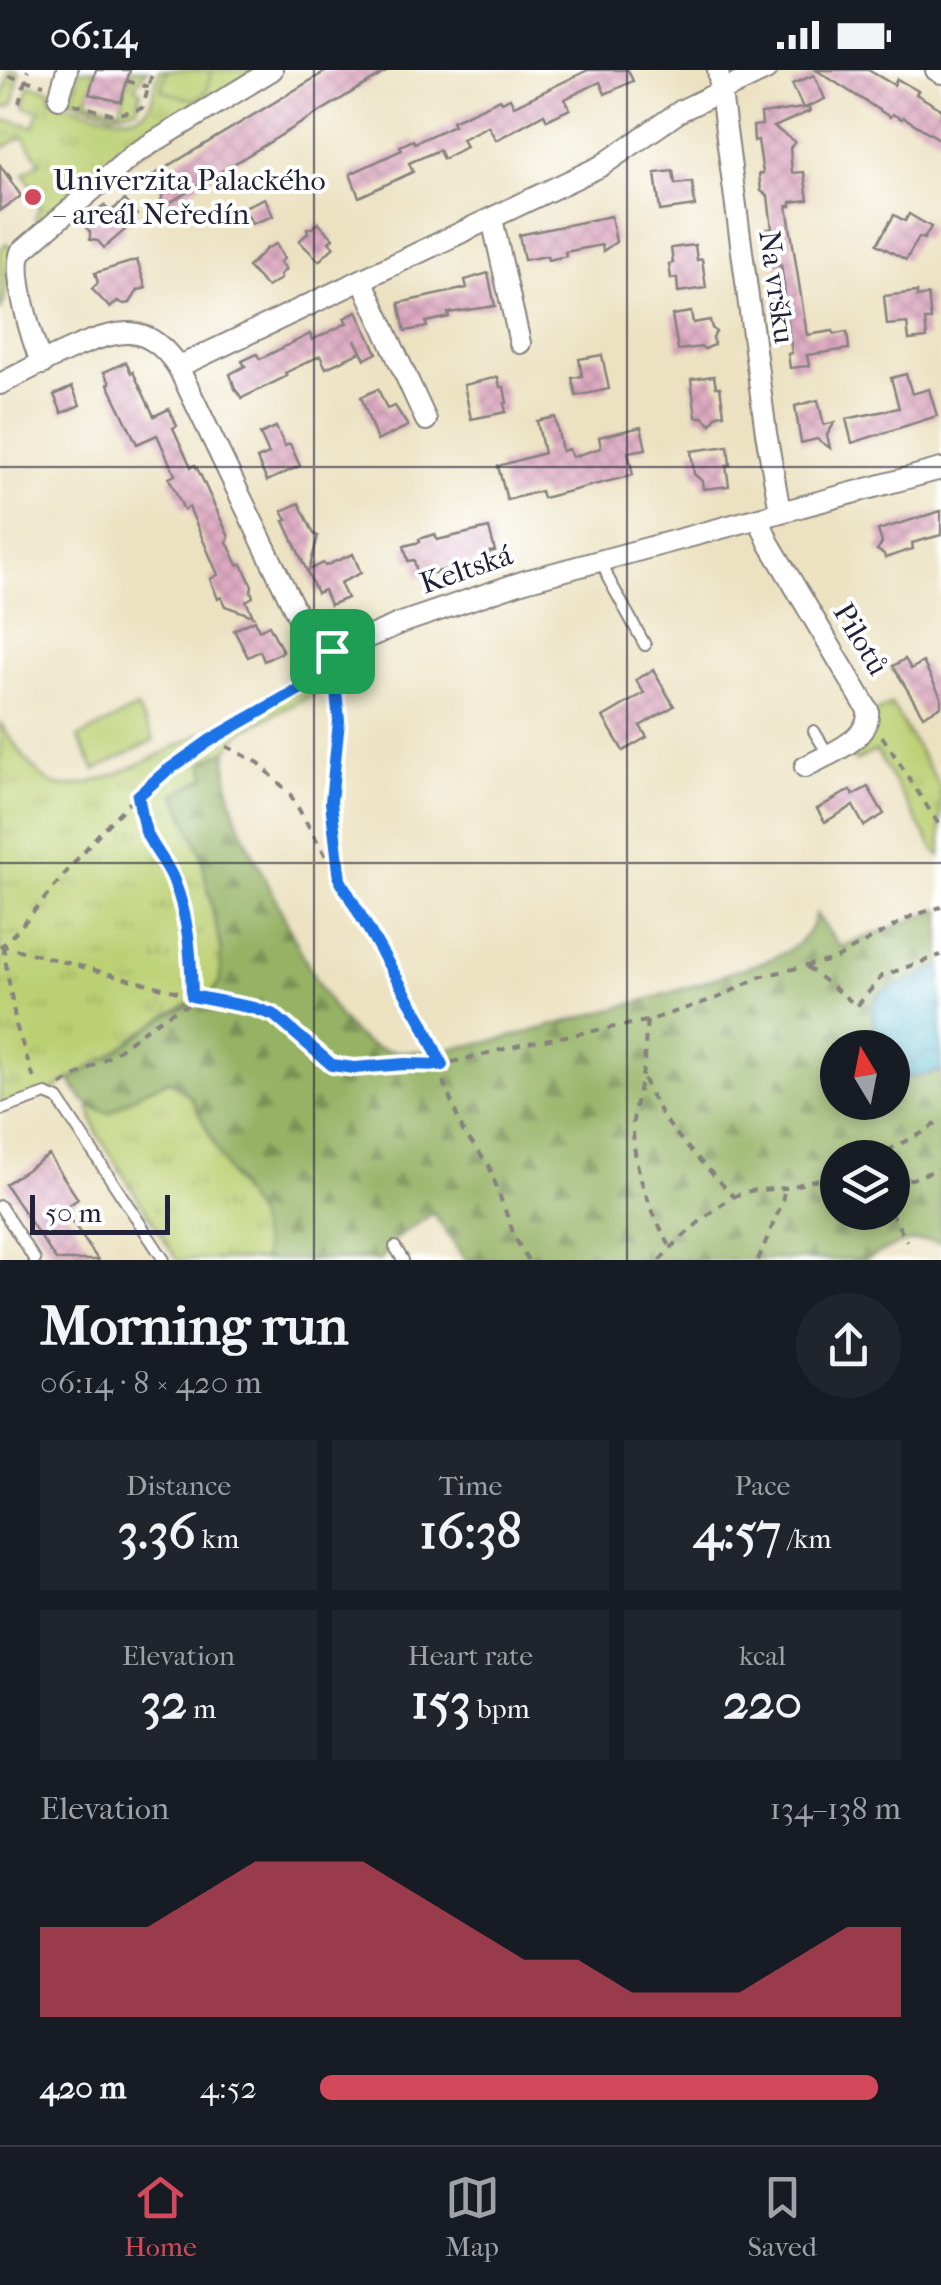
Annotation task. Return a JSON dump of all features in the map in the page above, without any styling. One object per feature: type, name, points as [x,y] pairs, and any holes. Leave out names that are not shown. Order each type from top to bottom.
[{"type":"street","points":[[63,100],[67,70]]},
{"type":"street","points":[[42,364],[28,322],[18,263],[21,252],[134,154],[272,70]]},
{"type":"street","points":[[178,367],[601,166],[719,80],[766,70]]},
{"type":"street","name":"Na vršku","points":[[719,80],[766,434],[780,511]]},
{"type":"street","points":[[492,218],[520,342]]},
{"type":"street","points":[[362,280],[426,420]]},
{"type":"street","points":[[0,384],[106,336],[126,332],[150,338],[178,367],[308,638],[319,649],[332,651]]},
{"type":"street","name":"Keltská","points":[[332,651],[525,580],[941,469]]},
{"type":"street","name":"Pilotů","points":[[759,519],[868,714],[868,723],[856,737],[805,767]]},
{"type":"lane","points":[[602,560],[645,645]]},
{"type":"lane","points":[[814,731],[828,754]]},
{"type":"lane","points":[[0,1110],[46,1094],[58,1099],[164,1260]]},
{"type":"lane","points":[[0,1206],[35,1260]]},
{"type":"lane","points":[[394,1247],[403,1260]]},
{"type":"path","points":[[19,103],[28,70]]},
{"type":"path","points":[[63,100],[117,114],[143,107],[153,70]]},
{"type":"path","points":[[9,76],[40,84]]},
{"type":"path","points":[[127,81],[149,86]]},
{"type":"path","points":[[7,174],[15,187]]},
{"type":"path","points":[[1,946],[138,796],[212,739],[322,676],[332,651]]},
{"type":"path","points":[[332,651],[339,721],[331,802],[340,880]]},
{"type":"path","points":[[868,723],[894,751],[941,828]]},
{"type":"path","points":[[212,739],[259,763],[290,794],[422,1022],[463,1131],[490,1166],[515,1238],[528,1260]]},
{"type":"path","points":[[138,796],[147,834],[174,879],[186,920],[192,996]]},
{"type":"path","points":[[1,946],[274,1015],[332,1065],[440,1066],[528,1043],[646,1021],[720,997],[759,977],[835,958],[912,916],[941,907]]},
{"type":"path","points":[[1,946],[16,1025],[33,1080],[46,1094],[168,1015],[188,1004],[208,1000]]},
{"type":"path","points":[[806,967],[857,1006],[882,976],[941,955]]},
{"type":"path","points":[[646,1021],[642,1075],[632,1127],[636,1160],[648,1201],[671,1248]]},
{"type":"path","points":[[642,1075],[650,1097],[670,1128],[734,1197]]},
{"type":"path","points":[[910,1140],[941,1120]]},
{"type":"path","points":[[910,1179],[941,1168]]},
{"type":"path","points":[[660,1260],[734,1197],[820,1177]]},
{"type":"path","points":[[758,1260],[782,1203],[784,1188]]},
{"type":"path","points":[[901,1230],[907,1241]]},
{"type":"green space","points":[[10,70],[18,70],[19,74],[14,101],[11,106],[0,107],[0,96]]},
{"type":"green space","points":[[79,70],[96,70],[87,100],[120,110],[130,70],[148,70],[138,79],[136,88],[141,91],[137,108],[113,113],[71,100]]},
{"type":"green space","points":[[159,70],[167,70],[162,90],[212,70],[258,70],[40,224],[35,218],[37,195],[24,174],[40,162],[23,136],[5,147],[0,140],[0,121],[34,127],[39,111],[24,104],[29,85],[51,90],[50,99],[86,110],[115,116],[140,114],[150,104]]},
{"type":"green space","points":[[167,70],[212,70],[206,93],[194,100],[161,90]]},
{"type":"green space","points":[[7,243],[13,251],[0,311],[0,249]]},
{"type":"green space","points":[[360,659],[367,667],[244,730],[227,750],[203,762],[207,777],[176,794],[200,851],[221,949],[220,981],[208,1000],[188,1004],[167,1015],[46,1094],[0,1110],[0,723],[41,776],[57,785],[79,785],[144,762],[309,676]]},
{"type":"green space","points":[[891,704],[941,788],[941,856],[876,751],[855,761],[848,749],[874,713]]},
{"type":"green space","points":[[137,708],[154,740],[95,770],[78,738]]},
{"type":"green space","points":[[227,750],[229,789],[241,828],[304,958],[342,1020],[370,1045],[386,1050],[422,1051],[474,1045],[672,992],[788,950],[806,935],[816,914],[840,947],[941,909],[941,967],[879,994],[872,1005],[874,1030],[820,1030],[820,1120],[910,1120],[910,1076],[941,1071],[941,1243],[911,1241],[864,1260],[465,1260],[433,1213],[390,1243],[382,1260],[264,1260],[255,1213],[232,1179],[191,1097],[169,1080],[109,1113],[85,1101],[70,1080],[169,1015],[208,1000],[220,981],[221,949],[200,851],[175,794],[206,777],[203,762]]},
{"type":"green space","points":[[169,1080],[191,1097],[232,1179],[256,1213],[264,1260],[177,1260],[97,1133],[89,1106],[109,1113]]},
{"type":"water","points":[[941,967],[941,1071],[910,1076],[910,1030],[874,1030],[872,1005],[879,994]]},
{"type":"building","points":[[96,70],[130,70],[121,102],[89,94]]},
{"type":"building","points":[[328,70],[389,70],[159,209],[163,193],[152,176]]},
{"type":"building","points":[[588,70],[628,70],[633,81],[605,94],[600,82],[565,99],[570,109],[547,120],[544,114],[496,140],[488,126],[462,139],[466,147],[443,159],[439,150],[409,163],[413,172],[359,197],[350,174],[402,150],[400,146],[454,125],[452,121],[500,99],[502,102],[510,98],[514,106]]},
{"type":"building","points":[[816,70],[868,70],[894,85],[897,79],[941,109],[941,140],[903,117],[890,117]]},
{"type":"building","points":[[814,75],[825,99],[805,108],[810,111],[774,127],[795,142],[790,148],[792,173],[804,172],[808,200],[787,206],[807,335],[847,332],[849,349],[807,355],[809,366],[790,368],[787,319],[782,319],[771,306],[777,294],[785,293],[781,265],[772,267],[766,229],[772,229],[768,196],[761,191],[759,174],[763,173],[753,126],[762,125],[761,114],[803,108],[792,84]]},
{"type":"building","points":[[0,165],[21,196],[0,211]]},
{"type":"building","points":[[673,171],[675,184],[692,182],[695,206],[660,211],[655,173]]},
{"type":"building","points":[[265,198],[273,216],[252,224],[244,207]]},
{"type":"building","points":[[125,200],[137,215],[122,227],[125,230],[104,248],[98,241],[90,240],[84,225],[91,215],[104,205],[110,212]]},
{"type":"building","points":[[909,214],[931,227],[924,239],[919,237],[906,260],[877,244],[894,215],[905,221]]},
{"type":"building","points":[[611,216],[616,242],[603,251],[602,245],[565,252],[566,256],[548,260],[547,256],[524,260],[519,235]]},
{"type":"building","points":[[318,223],[333,238],[329,242],[334,247],[319,261],[299,241],[308,233],[307,228]]},
{"type":"building","points":[[276,244],[286,269],[281,279],[267,287],[248,267]]},
{"type":"building","points":[[695,245],[697,260],[702,259],[706,288],[678,292],[677,278],[671,279],[671,248]]},
{"type":"building","points":[[137,260],[146,288],[138,290],[130,303],[118,301],[110,308],[92,289],[98,283],[95,273]]},
{"type":"building","points":[[488,273],[495,306],[448,313],[449,317],[426,322],[427,327],[405,331],[399,303],[467,288],[465,280]]},
{"type":"building","points":[[917,292],[917,297],[928,295],[931,320],[925,320],[927,338],[909,340],[907,323],[887,325],[884,296]]},
{"type":"building","points":[[357,312],[377,353],[365,359],[355,340],[361,352],[326,368],[320,356],[242,398],[235,389],[230,374],[245,366],[242,361],[257,354],[260,359],[310,334],[312,340],[347,323],[344,318]]},
{"type":"building","points":[[691,312],[693,323],[710,320],[716,332],[714,345],[678,350],[672,315]]},
{"type":"building","points":[[602,355],[609,389],[576,396],[572,378],[582,376],[579,359]]},
{"type":"building","points":[[126,362],[154,416],[169,409],[191,467],[195,465],[200,474],[229,537],[227,542],[252,586],[253,597],[246,601],[253,616],[225,606],[221,597],[218,599],[210,579],[218,575],[189,507],[184,510],[169,478],[175,475],[157,435],[137,444],[104,372]]},
{"type":"building","points":[[906,374],[912,394],[929,389],[937,416],[852,443],[846,419],[899,408],[891,378]]},
{"type":"building","points":[[714,376],[716,387],[720,387],[724,414],[717,415],[711,424],[696,417],[691,379]]},
{"type":"building","points":[[498,377],[500,387],[504,387],[506,412],[471,419],[464,385]]},
{"type":"building","points":[[72,387],[80,405],[62,413],[54,395]]},
{"type":"building","points":[[378,389],[387,409],[395,406],[408,426],[377,441],[361,397]]},
{"type":"building","points":[[818,400],[824,425],[835,422],[827,435],[830,448],[817,439],[801,443],[795,406]]},
{"type":"building","points":[[555,417],[562,451],[569,449],[572,457],[601,448],[599,437],[641,427],[646,449],[628,452],[633,475],[543,498],[541,491],[507,500],[498,466],[544,453],[537,421]]},
{"type":"building","points":[[276,427],[285,446],[290,444],[300,466],[267,481],[257,459],[269,454],[260,434]]},
{"type":"building","points":[[728,446],[729,486],[703,489],[702,481],[694,474],[691,451]]},
{"type":"building","points":[[299,503],[318,536],[309,570],[353,554],[361,573],[340,583],[347,598],[330,605],[324,590],[317,593],[284,521],[287,520],[282,511]]},
{"type":"building","points":[[941,511],[941,535],[912,543],[913,549],[885,558],[877,550],[882,543],[878,530]]},
{"type":"building","points":[[489,528],[495,551],[489,552],[490,558],[418,577],[414,560],[408,561],[404,546],[420,542],[419,539],[435,534],[437,540]]},
{"type":"building","points":[[255,620],[259,630],[269,625],[283,652],[264,661],[260,651],[248,657],[234,630]]},
{"type":"building","points":[[905,659],[911,669],[923,662],[941,697],[941,706],[923,716],[893,666]]},
{"type":"building","points":[[653,670],[674,706],[640,726],[647,737],[623,751],[603,717],[644,693],[636,680]]},
{"type":"building","points":[[868,787],[884,814],[864,826],[853,806],[825,822],[817,809],[850,790],[853,795]]},
{"type":"building","points":[[49,1155],[78,1199],[64,1209],[98,1260],[56,1260],[5,1184]]},
{"type":"place","name":"Univerzita Palackého – areál Neředín","points":[[33,197]]},
{"type":"route","points":[[332,651],[339,721],[331,802],[340,880],[422,1022],[442,1065],[332,1065],[274,1015],[192,996],[186,920],[174,879],[147,834],[143,819],[138,796],[212,739],[322,676],[332,651]]}]
